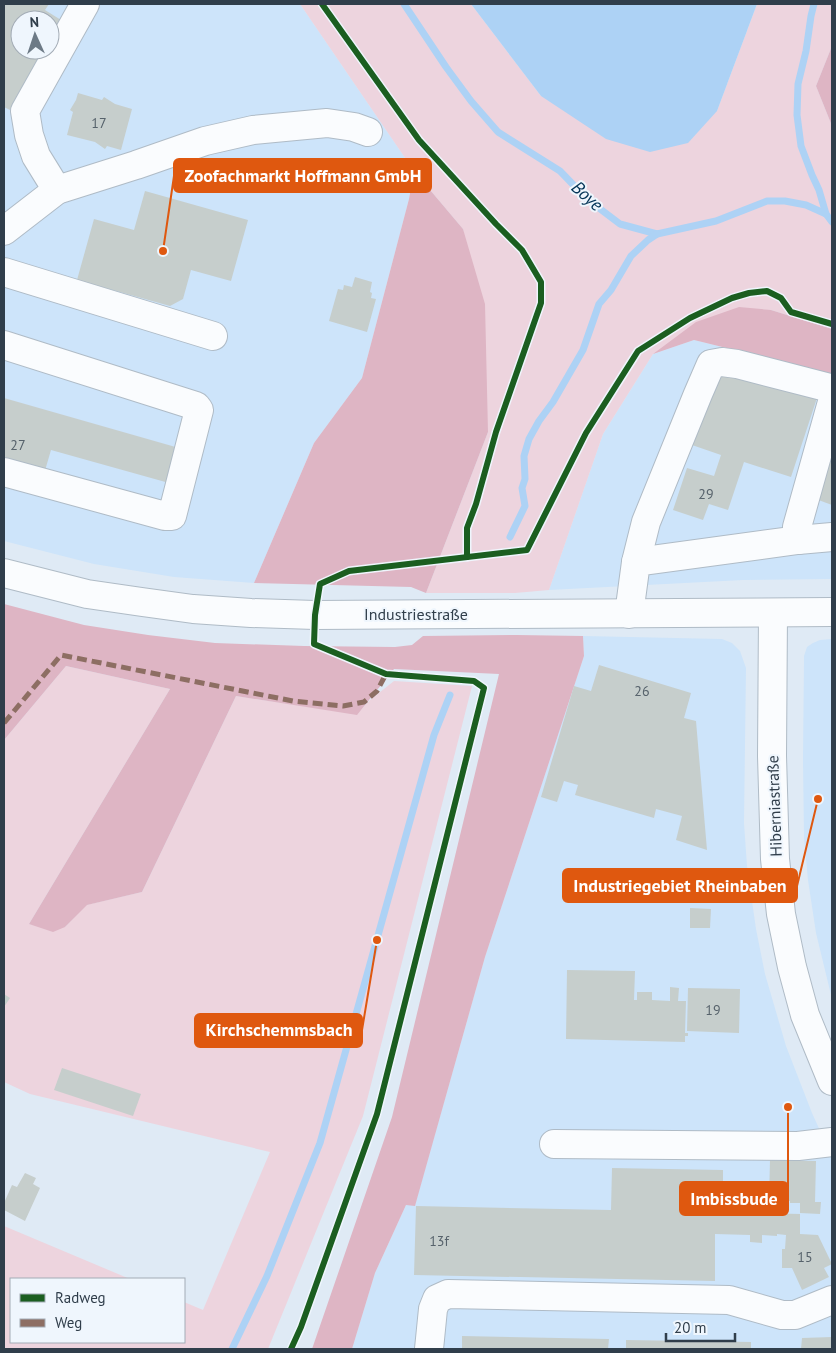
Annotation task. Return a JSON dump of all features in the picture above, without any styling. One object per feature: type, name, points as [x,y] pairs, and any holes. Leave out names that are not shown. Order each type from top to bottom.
[{"type":"street","points":[[57,190],[36,156],[29,135],[26,111],[85,4]]},
{"type":"street","points":[[4,231],[57,190],[136,166],[205,141],[253,130],[327,123],[354,127],[368,132]]},
{"type":"street","points":[[4,272],[214,336]]},
{"type":"street","points":[[4,344],[196,406],[199,410],[172,516],[165,516],[4,472]]},
{"type":"street","points":[[629,614],[636,562],[646,522],[711,364],[722,362],[737,364],[830,388],[832,392]]},
{"type":"street","points":[[798,540],[797,527],[832,402]]},
{"type":"street","points":[[636,562],[679,555],[832,537]]},
{"type":"street","name":"Industriestraße","points":[[4,573],[96,595],[193,609],[252,613],[315,615],[832,612]]},
{"type":"street","name":"Hiberniastraße","points":[[773,613],[772,756],[775,859],[782,914],[792,967],[805,1014],[832,1081]]},
{"type":"street","points":[[554,1144],[798,1146],[832,1142]]},
{"type":"street","points":[[429,1349],[433,1309],[437,1299],[448,1294],[729,1300],[782,1314],[795,1315],[832,1300]]},
{"type":"shaded area","points":[[4,4],[300,4],[414,171],[409,199],[362,378],[314,443],[254,583],[174,577],[94,564],[4,541]]},
{"type":"shaded area","points":[[300,4],[471,4],[541,96],[717,111],[757,4],[832,4],[832,46],[816,86],[832,126],[832,329],[771,310],[653,354],[603,434],[549,590],[515,593],[426,593],[488,432],[463,229],[414,171]]},
{"type":"shaded area","points":[[471,4],[757,4],[717,111],[688,143],[650,152],[606,139],[541,96]]},
{"type":"shaded area","points":[[832,46],[832,126],[816,86]]},
{"type":"shaded area","points":[[414,171],[463,229],[485,304],[488,432],[426,593],[411,587],[254,583],[314,443],[362,378],[409,199]]},
{"type":"shaded area","points":[[739,307],[771,310],[832,329],[832,374],[694,340],[653,354],[696,322]]},
{"type":"shaded area","points":[[694,340],[832,374],[832,579],[743,580],[549,590],[603,434],[653,354]]},
{"type":"shaded area","points":[[4,604],[84,625],[215,643],[395,647],[412,645],[423,636],[583,636],[584,656],[485,957],[415,1206],[406,1205],[375,1273],[352,1349],[312,1349],[392,1117],[499,674],[394,669],[357,715],[236,696],[142,892],[87,905],[65,927],[53,932],[29,924],[170,689],[66,666],[4,740]]},
{"type":"shaded area","points":[[583,636],[722,639],[732,643],[740,651],[746,668],[744,823],[747,866],[756,929],[765,974],[786,1046],[812,1113],[832,1157],[832,1349],[352,1349],[375,1273],[406,1205],[415,1205],[485,957],[584,656]]},
{"type":"shaded area","points":[[832,639],[832,999],[816,933],[808,880],[804,838],[803,760],[804,656],[807,647],[813,643]]},
{"type":"shaded area","points":[[66,666],[170,689],[29,924],[65,927],[86,905],[142,892],[236,696],[357,714],[370,700],[394,681],[472,686],[363,1116],[268,1349],[4,1349],[4,1226],[128,1278],[10,1278],[10,1343],[185,1343],[185,1302],[203,1310],[270,1152],[30,1094],[4,1082],[4,740]]},
{"type":"building","points":[[4,4],[49,4],[45,10],[10,10],[10,60],[38,60],[10,110],[4,107]]},
{"type":"building","points":[[78,93],[102,100],[104,97],[115,104],[132,109],[121,150],[107,146],[105,149],[95,142],[67,135],[73,112],[70,110]]},
{"type":"building","points":[[145,191],[248,220],[231,281],[191,270],[183,299],[170,306],[77,280],[94,219],[134,230]]},
{"type":"building","points":[[355,277],[372,282],[371,298],[376,299],[367,332],[329,321],[338,289],[343,290],[344,285],[352,287]]},
{"type":"building","points":[[718,365],[817,398],[791,477],[744,462],[728,510],[709,504],[703,520],[673,510],[687,468],[714,476],[721,455],[692,445]]},
{"type":"building","points":[[4,398],[179,448],[169,483],[51,450],[44,474],[4,463]]},
{"type":"building","points":[[832,442],[832,505],[813,498]]},
{"type":"building","points":[[599,665],[691,693],[684,718],[696,721],[707,850],[676,840],[682,816],[656,809],[654,818],[575,795],[578,785],[564,781],[557,802],[541,797],[574,686],[591,691]]},
{"type":"building","points":[[690,908],[711,909],[710,928],[690,928]]},
{"type":"building","points":[[567,970],[635,971],[634,1000],[637,1000],[637,992],[652,992],[652,1000],[670,1001],[670,987],[679,988],[678,1001],[686,1001],[685,1033],[688,1033],[688,1036],[685,1036],[685,1042],[566,1039]]},
{"type":"building","points":[[688,988],[740,989],[739,1033],[687,1031]]},
{"type":"building","points":[[4,994],[10,998],[4,1007]]},
{"type":"building","points":[[62,1068],[141,1094],[133,1116],[54,1090]]},
{"type":"building","points":[[770,1160],[816,1161],[815,1202],[821,1202],[820,1214],[800,1213],[800,1203],[769,1200]]},
{"type":"building","points":[[612,1168],[723,1170],[723,1212],[800,1214],[800,1234],[818,1235],[832,1264],[824,1268],[829,1277],[802,1290],[792,1268],[782,1268],[782,1249],[785,1249],[786,1235],[777,1234],[777,1236],[762,1235],[762,1243],[750,1242],[750,1235],[715,1234],[715,1281],[414,1275],[416,1206],[611,1210]]},
{"type":"building","points":[[25,1173],[36,1178],[33,1184],[40,1188],[25,1221],[4,1210],[4,1203],[12,1185],[17,1187]]},
{"type":"building","points":[[462,1336],[609,1339],[608,1349],[462,1349]]},
{"type":"building","points":[[832,1337],[832,1349],[801,1349],[802,1338]]},
{"type":"building","points":[[626,1340],[751,1342],[751,1349],[626,1349]]},
{"type":"waterway","name":"Boye","points":[[404,4],[446,67],[471,101],[498,132],[560,171],[587,199],[620,224],[657,234],[716,221],[767,201],[785,201],[806,205],[826,214],[832,222]]},
{"type":"waterway","points":[[814,4],[798,84],[797,115],[801,146],[819,190],[826,214]]},
{"type":"waterway","points":[[510,537],[525,506],[522,488],[525,479],[524,456],[529,439],[583,350],[599,304],[611,290],[631,256],[657,234]]},
{"type":"waterway","points":[[232,1349],[267,1276],[320,1143],[434,735],[450,695]]},
{"type":"marked path","points":[[4,723],[61,655],[293,701],[343,706],[364,702],[377,691],[386,674]]},
{"type":"cycle path","points":[[322,4],[419,140],[522,250],[541,282],[541,303],[496,432],[476,504],[467,528],[467,557]]},
{"type":"cycle path","points":[[291,1349],[301,1327],[377,1114],[484,688],[474,681],[386,674],[314,644],[315,615],[320,584],[349,571],[527,550],[586,433],[638,351],[690,318],[732,298],[749,293],[767,291],[781,298],[791,312],[832,324]]},
{"type":"place","name":"Zoofachmarkt Hoffmann GmbH","points":[[163,251]]},
{"type":"place","name":"Industriegebiet Rheinbaben","points":[[818,799]]},
{"type":"place","name":"Kirchschemmsbach","points":[[377,940]]},
{"type":"place","name":"Imbissbude","points":[[788,1107]]}]
